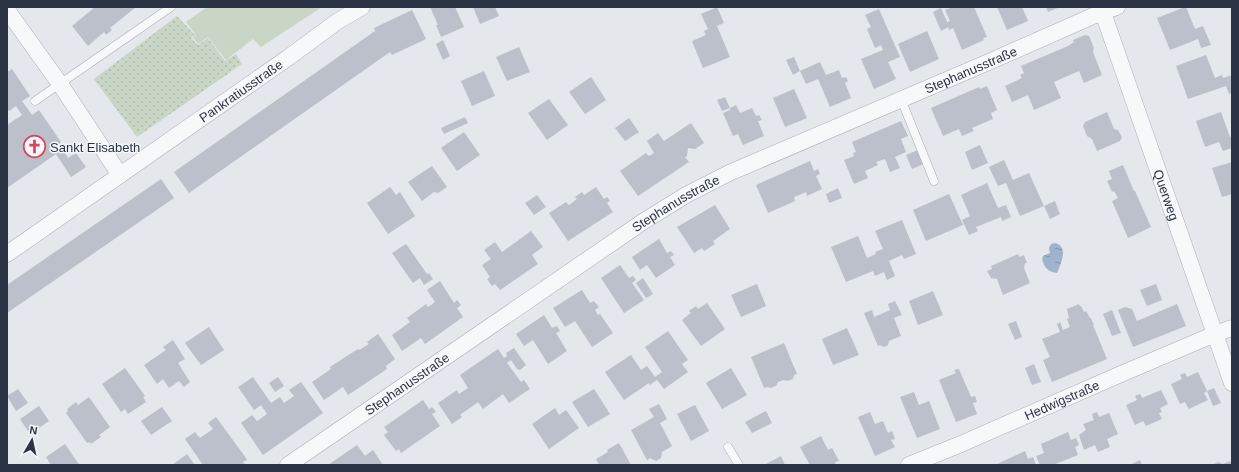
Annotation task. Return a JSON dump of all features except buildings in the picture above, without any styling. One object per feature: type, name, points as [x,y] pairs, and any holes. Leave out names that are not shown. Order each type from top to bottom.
[{"type":"street","name":"Pankratiusstraße","points":[[7,254],[290,57],[338,21],[362,7]]},
{"type":"street","name":"Stephanusstraße","points":[[288,465],[644,221],[686,195],[728,173],[991,61],[1107,9]]},
{"type":"street","name":"Querweg","points":[[1107,9],[1232,382]]},
{"type":"street","points":[[7,10],[60,84],[120,175]]},
{"type":"street","name":"Hedwigstraße","points":[[909,465],[1232,328]]},
{"type":"lane","points":[[35,102],[171,7]]},
{"type":"lane","points":[[901,99],[934,181]]},
{"type":"lane","points":[[728,448],[739,465]]},
{"type":"green space","points":[[207,7],[322,7],[261,47],[253,39],[226,60],[208,37],[198,44],[193,37],[196,35],[186,22]]},
{"type":"green space","points":[[177,16],[195,35],[191,38],[198,45],[208,38],[225,61],[236,54],[242,64],[137,137],[94,79]]},
{"type":"water","points":[[1055,243],[1062,248],[1063,251],[1062,260],[1057,273],[1051,272],[1047,269],[1042,259],[1043,256],[1050,253],[1049,248],[1051,244]]},
{"type":"place","name":"Sankt Elisabeth","points":[[34,147]]}]
